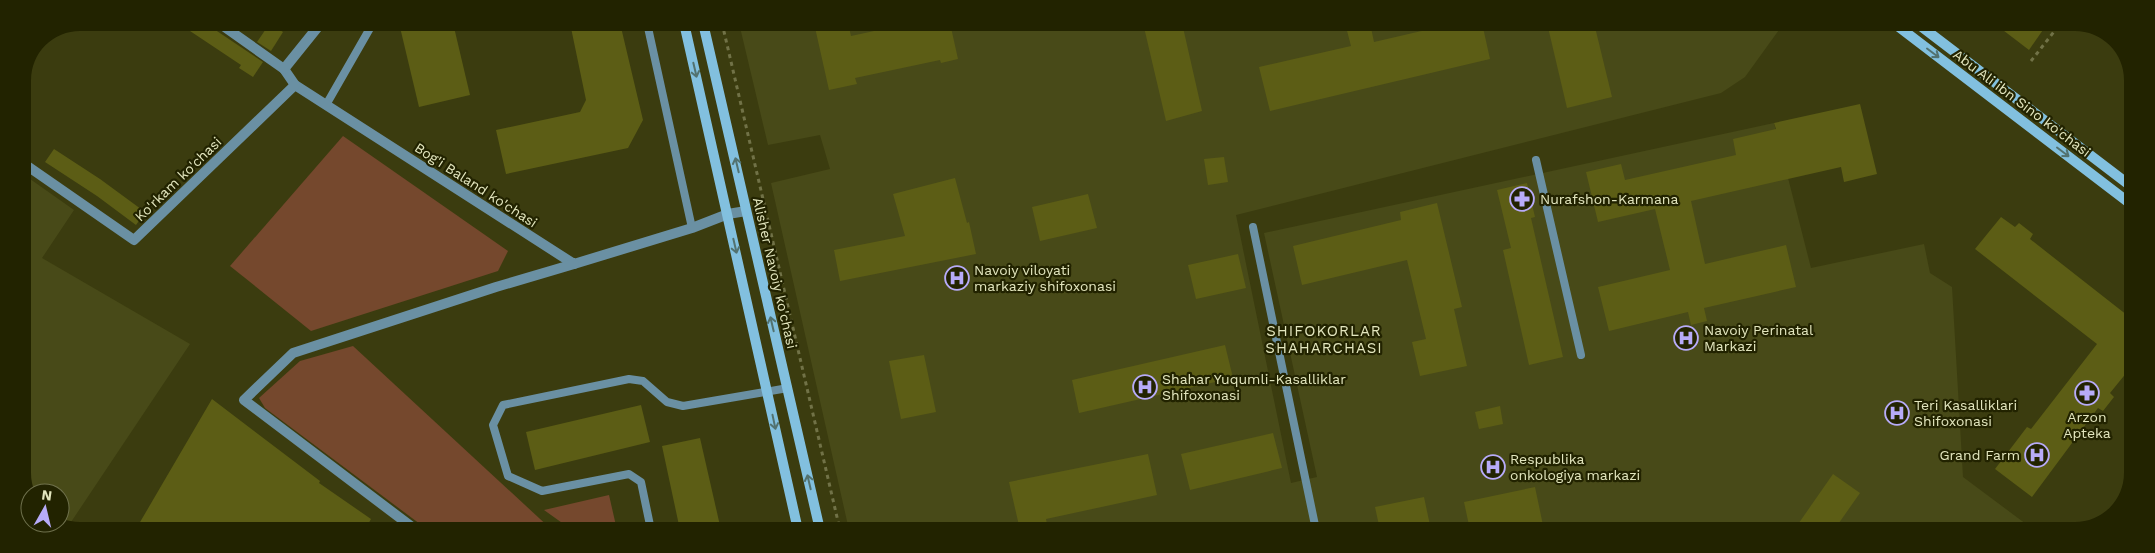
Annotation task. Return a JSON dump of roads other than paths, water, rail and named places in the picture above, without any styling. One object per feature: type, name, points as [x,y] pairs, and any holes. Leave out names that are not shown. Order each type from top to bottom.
[{"type":"main road","points":[[686,31],[796,522]]},
{"type":"main road","name":"Alisher Navoiy ko'chasi","points":[[705,31],[818,522]]},
{"type":"main road","name":"Abu Ali ibn Sino ko'chasi","points":[[1903,31],[2124,199]]},
{"type":"main road","name":"Abu Ali ibn Sino ko'chasi","points":[[1927,31],[2124,181]]},
{"type":"street","name":"Bog'i Baland ko'chasi","points":[[230,31],[284,69],[295,86],[574,264]]},
{"type":"street","points":[[284,69],[315,31]]},
{"type":"street","name":"Ko'rkam ko'chasi","points":[[31,169],[134,240],[295,86]]},
{"type":"street","points":[[405,522],[244,400],[294,353],[496,287],[692,228],[728,214],[746,211]]},
{"type":"lane","points":[[326,105],[368,31]]},
{"type":"lane","points":[[649,31],[692,228]]},
{"type":"lane","points":[[1536,160],[1581,356]]},
{"type":"lane","points":[[1253,227],[1314,522]]},
{"type":"lane","points":[[649,522],[641,482],[629,474],[542,491],[508,476],[493,425],[503,405],[629,379],[643,381],[667,402],[684,406],[788,388]]},
{"type":"place","name":"Nurafshon-Karmana","points":[[1522,199]]},
{"type":"place","name":"Navoiy viloyati markaziy shifoxonasi","points":[[957,278]]},
{"type":"place","name":"Navoiy Perinatal Markazi","points":[[1686,338]]},
{"type":"place","name":"Shahar Yuqumli-Kasalliklar Shifoxonasi","points":[[1145,387]]},
{"type":"place","name":"Arzon Apteka","points":[[2087,393]]},
{"type":"place","name":"Teri Kasalliklari Shifoxonasi","points":[[1897,413]]},
{"type":"place","name":"Grand Farm","points":[[2037,455]]},
{"type":"place","name":"Respublika onkologiya markazi","points":[[1493,467]]},
{"type":"district","name":"SHIFOKORLAR SHAHARCHASI","points":[[1324,340]]}]
